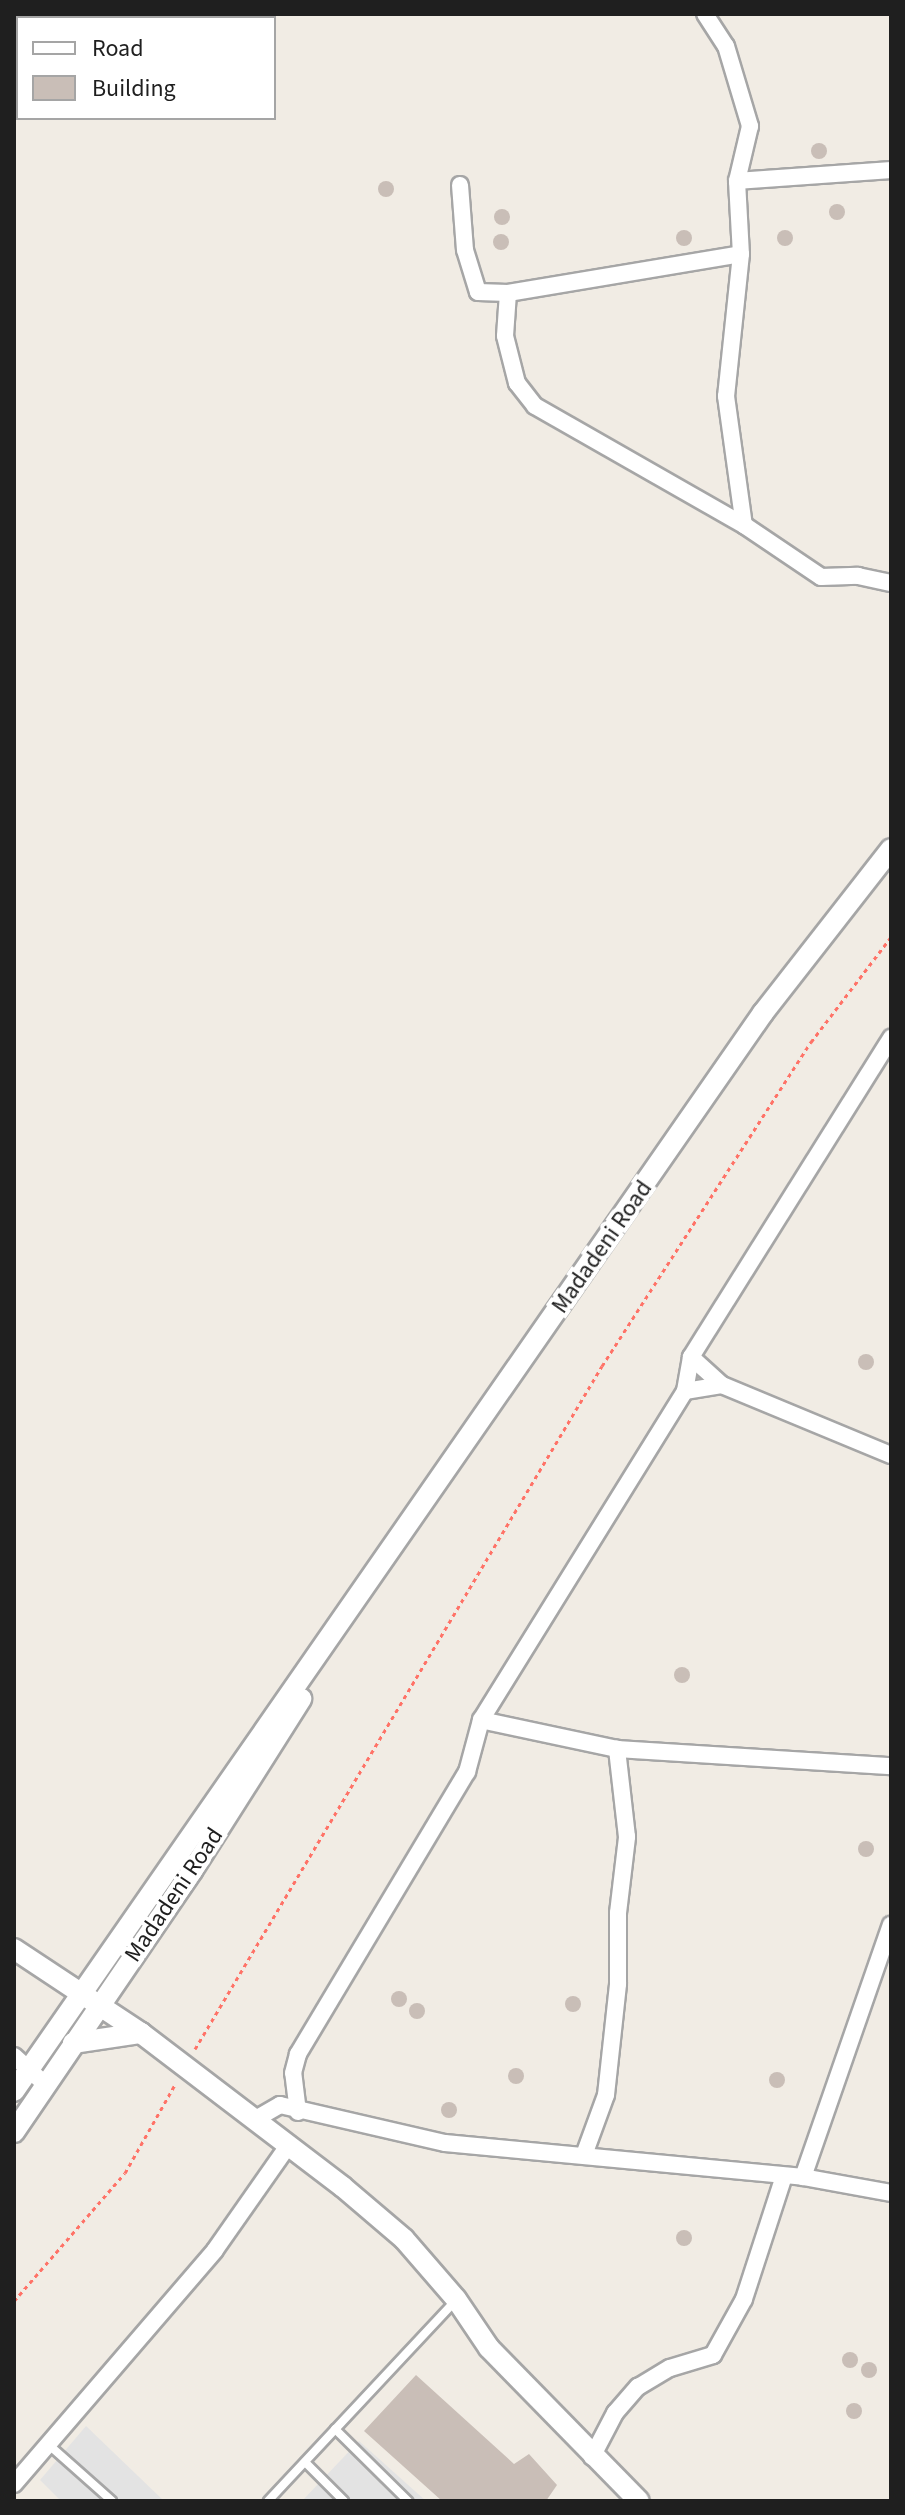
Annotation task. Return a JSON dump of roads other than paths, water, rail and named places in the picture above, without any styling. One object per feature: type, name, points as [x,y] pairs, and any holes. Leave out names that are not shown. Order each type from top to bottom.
[{"type":"street","points":[[705,14],[726,46],[750,126],[737,181],[741,254],[726,396],[744,525]]},
{"type":"street","points":[[737,181],[891,170]]},
{"type":"street","points":[[460,185],[465,250],[478,292],[508,293],[741,254]]},
{"type":"street","points":[[508,293],[505,336],[517,383],[535,406],[744,525],[821,577],[858,576],[891,583]]},
{"type":"street","name":"Madadeni Road","points":[[14,2091],[21,2063],[81,1990],[322,1651],[763,1013],[891,849]]},
{"type":"street","points":[[298,2112],[293,2073],[298,2054],[467,1772],[481,1720],[685,1391],[691,1357],[891,1038]]},
{"type":"street","points":[[691,1357],[722,1385],[891,1455]]},
{"type":"street","points":[[685,1391],[722,1385]]},
{"type":"street","name":"Madadeni Road","points":[[14,2132],[301,1699],[322,1651]]},
{"type":"street","points":[[481,1720],[617,1749],[891,1766]]},
{"type":"street","points":[[584,2155],[606,2095],[618,1984],[618,1913],[627,1837],[617,1749]]},
{"type":"street","points":[[803,2177],[891,1925]]},
{"type":"street","points":[[14,1949],[81,1990],[141,2033],[404,2239],[456,2299],[489,2348],[592,2457],[639,2501]]},
{"type":"street","points":[[73,2043],[141,2033]]},
{"type":"street","points":[[21,2063],[46,2085]]},
{"type":"street","points":[[254,2120],[280,2105],[298,2112],[445,2143],[803,2177],[891,2193]]},
{"type":"street","points":[[14,2484],[215,2250],[287,2147]]},
{"type":"street","points":[[592,2457],[615,2413],[638,2387],[658,2373],[713,2355],[744,2299],[784,2176]]},
{"type":"lane","points":[[268,2501],[456,2299]]},
{"type":"lane","points":[[335,2429],[408,2501]]},
{"type":"lane","points":[[49,2445],[112,2501]]},
{"type":"lane","points":[[305,2462],[344,2501]]}]
